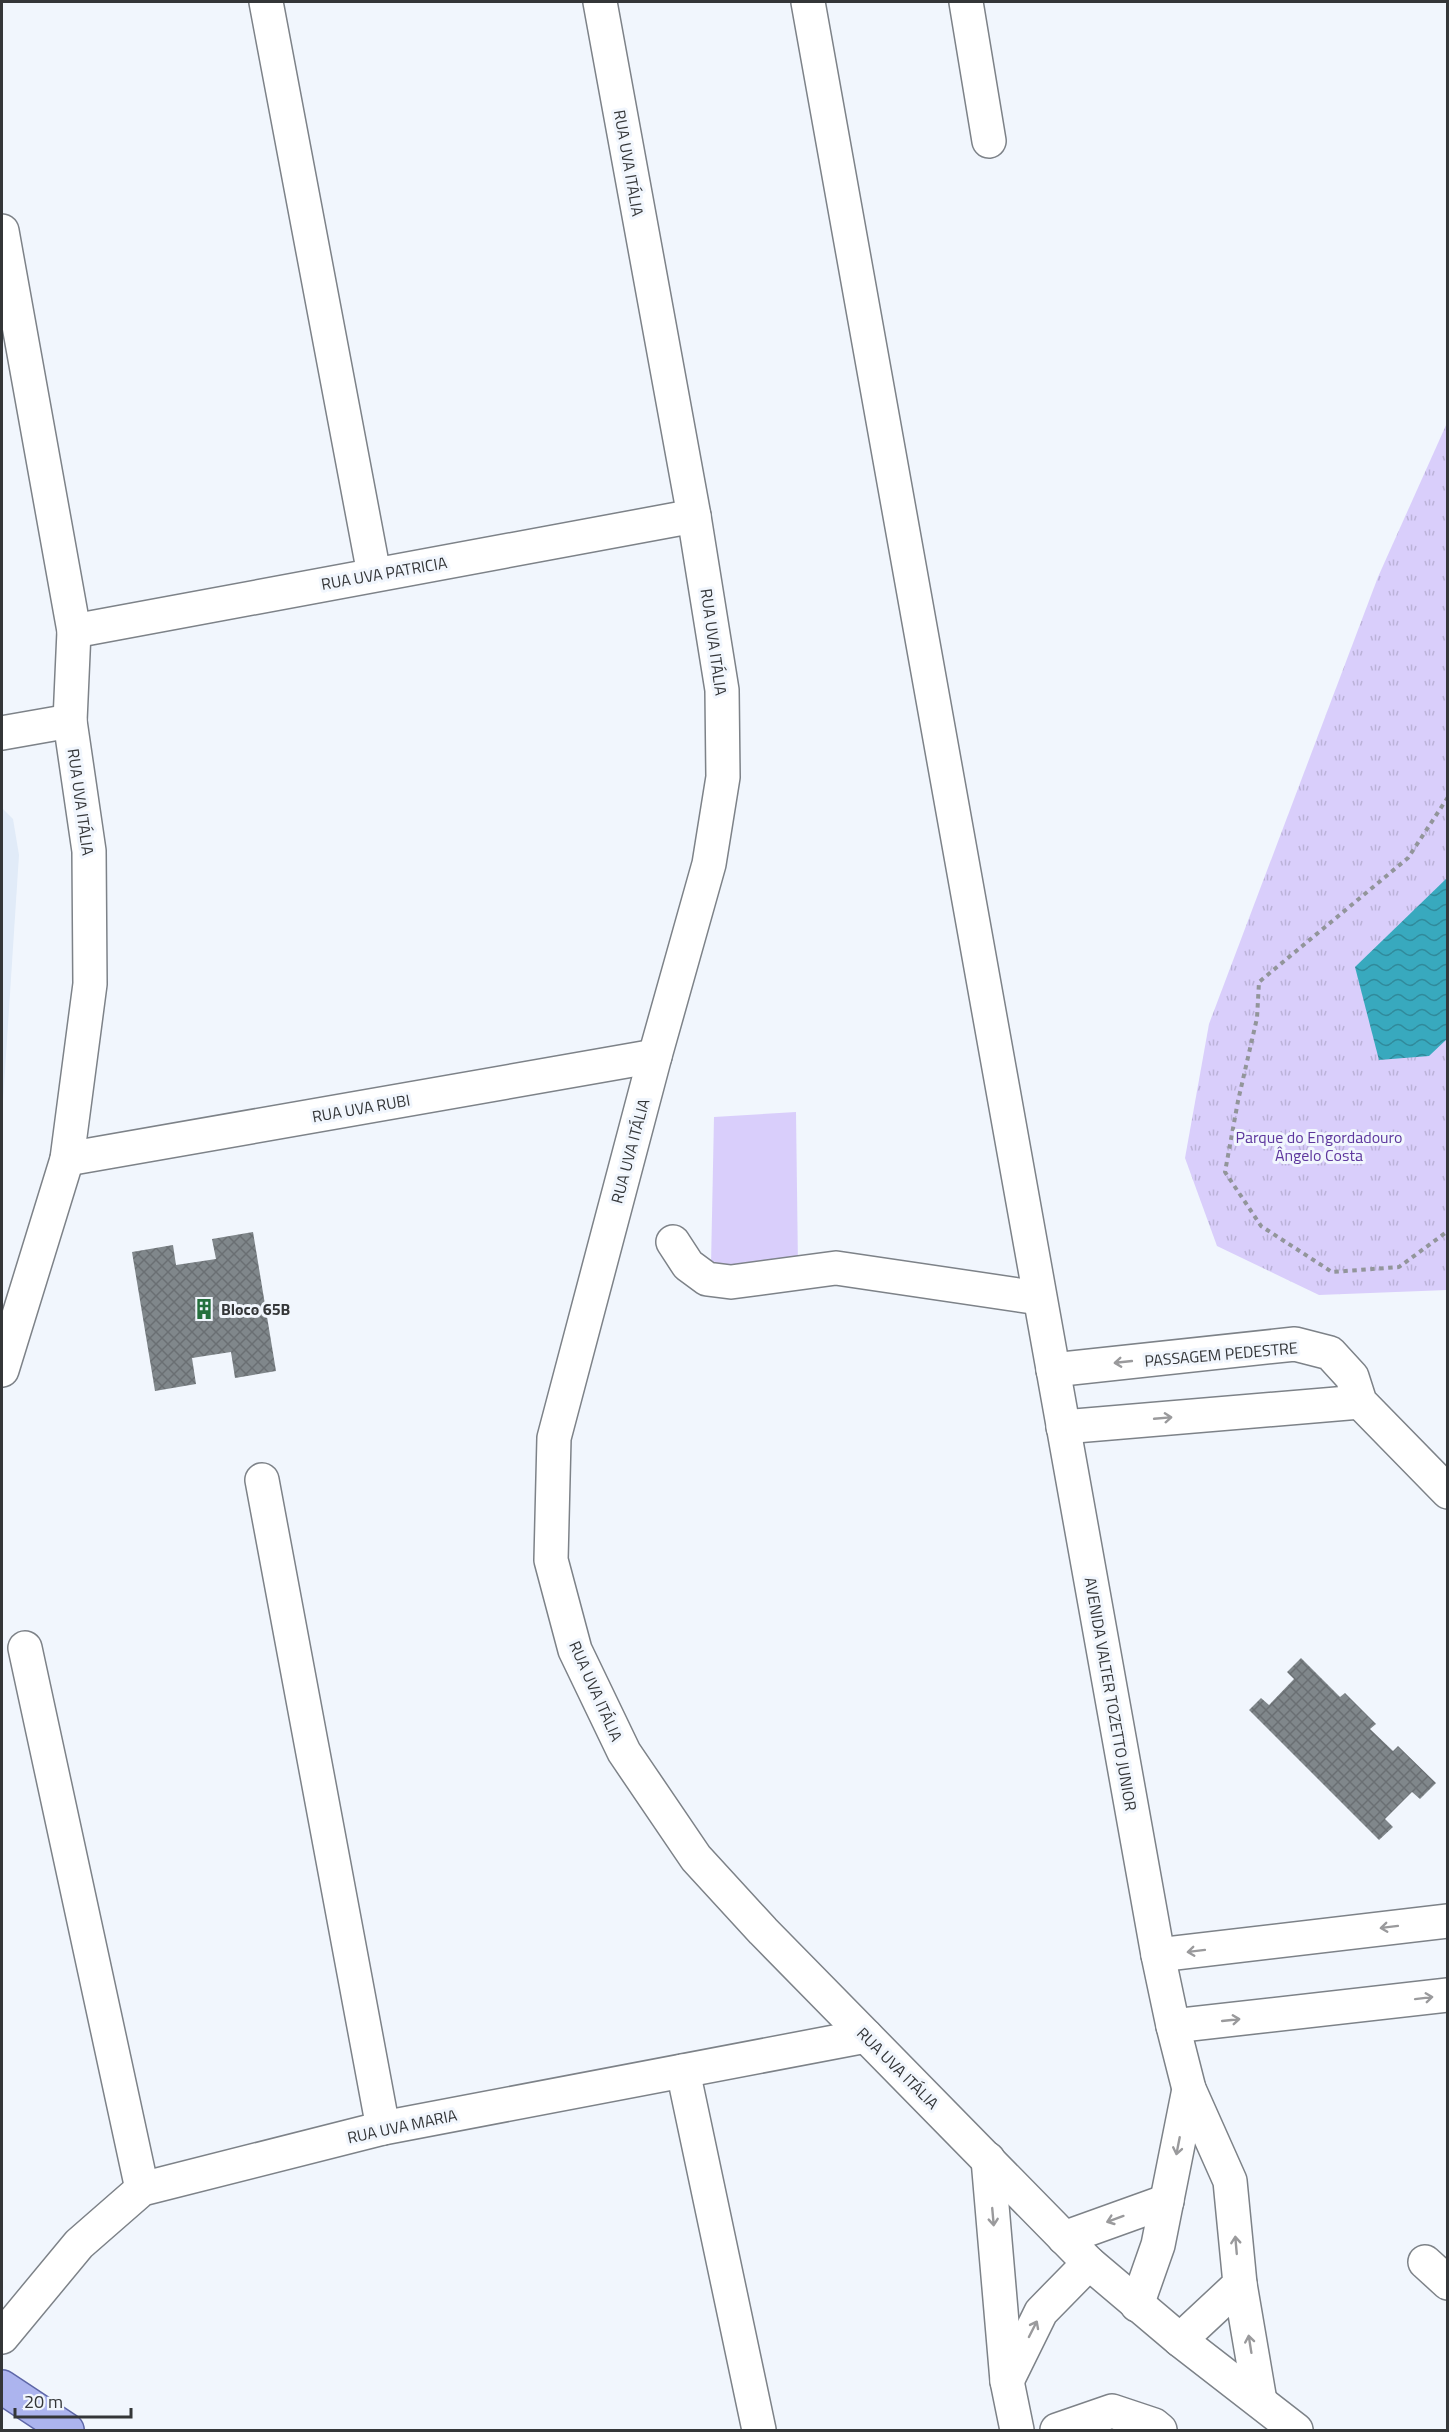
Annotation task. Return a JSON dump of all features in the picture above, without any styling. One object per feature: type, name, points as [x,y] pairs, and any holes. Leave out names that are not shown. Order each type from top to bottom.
[{"type":"main road","points":[[2,2387],[68,2430]]},
{"type":"street","points":[[266,2],[374,574]]},
{"type":"street","name":"RUA UVA ITÁLIA","points":[[600,2],[694,516],[722,690],[723,777],[708,864],[554,1438],[552,1560],[575,1650],[624,1752],[696,1858],[763,1931],[1089,2264],[1180,2340],[1296,2430]]},
{"type":"street","name":"AVENIDA VALTER TOZETTO JUNIOR","points":[[807,2],[1158,1955],[1189,2089],[1230,2181],[1240,2284],[1260,2401]]},
{"type":"street","points":[[966,2],[989,141]]},
{"type":"street","name":"RUA UVA ITÁLIA","points":[[2,231],[74,631],[70,721],[90,851],[90,984],[67,1160],[2,1370]]},
{"type":"street","name":"RUA UVA PATRICIA","points":[[74,631],[694,516]]},
{"type":"street","points":[[2,733],[70,721]]},
{"type":"street","name":"RUA UVA RUBI","points":[[67,1160],[655,1056]]},
{"type":"street","points":[[673,1242],[688,1265],[707,1279],[731,1282],[836,1268],[1039,1298]]},
{"type":"street","name":"PASSAGEM PEDESTRE","points":[[1053,1370],[1295,1344],[1330,1353],[1352,1377],[1360,1402],[1448,1492]]},
{"type":"street","points":[[1062,1427],[1360,1402]]},
{"type":"street","points":[[262,1480],[383,2128]]},
{"type":"street","points":[[25,1648],[141,2189]]},
{"type":"street","points":[[1158,1955],[1448,1921]]},
{"type":"street","points":[[1173,2026],[1448,1995]]},
{"type":"street","name":"RUA UVA MARIA","points":[[2,2337],[79,2244],[141,2189],[383,2128],[866,2036]]},
{"type":"street","points":[[683,2071],[759,2430]]},
{"type":"street","name":"AVENIDA VALTER TOZETTO JUNIOR","points":[[1137,2305],[1158,2245],[1189,2089]]},
{"type":"street","points":[[988,2159],[1007,2381],[1017,2430]]},
{"type":"street","points":[[1064,2238],[1167,2201]]},
{"type":"street","points":[[1007,2381],[1041,2312],[1089,2264]]},
{"type":"street","points":[[1180,2340],[1240,2284]]},
{"type":"street","points":[[1057,2430],[1112,2411],[1155,2425],[1160,2430]]},
{"type":"path","points":[[1448,798],[1408,858],[1259,982],[1257,1018],[1225,1172],[1261,1226],[1332,1272],[1399,1267],[1448,1231]]},
{"type":"shaded area","points":[[2,808],[13,819],[19,855],[2,1117]]},
{"type":"green space","name":"Parque do Engordadouro Ângelo Costa","points":[[1447,423],[1447,1290],[1319,1295],[1217,1246],[1185,1158],[1209,1024],[1378,577]]},
{"type":"green space","points":[[796,1112],[798,1267],[711,1265],[714,1117]]},
{"type":"water","points":[[1447,878],[1447,1039],[1429,1056],[1379,1060],[1355,967]]},
{"type":"building","name":"Bloco 65B","points":[[253,1232],[276,1371],[235,1378],[231,1352],[192,1358],[196,1384],[155,1391],[132,1252],[173,1245],[176,1265],[216,1259],[212,1239]]},
{"type":"building","points":[[1301,1658],[1340,1697],[1345,1693],[1376,1724],[1370,1729],[1393,1751],[1398,1746],[1436,1783],[1420,1799],[1412,1792],[1385,1819],[1393,1827],[1379,1840],[1249,1710],[1261,1698],[1269,1705],[1294,1679],[1287,1672]]},
{"type":"place","name":"Bloco 65B","points":[[204,1309]]}]
